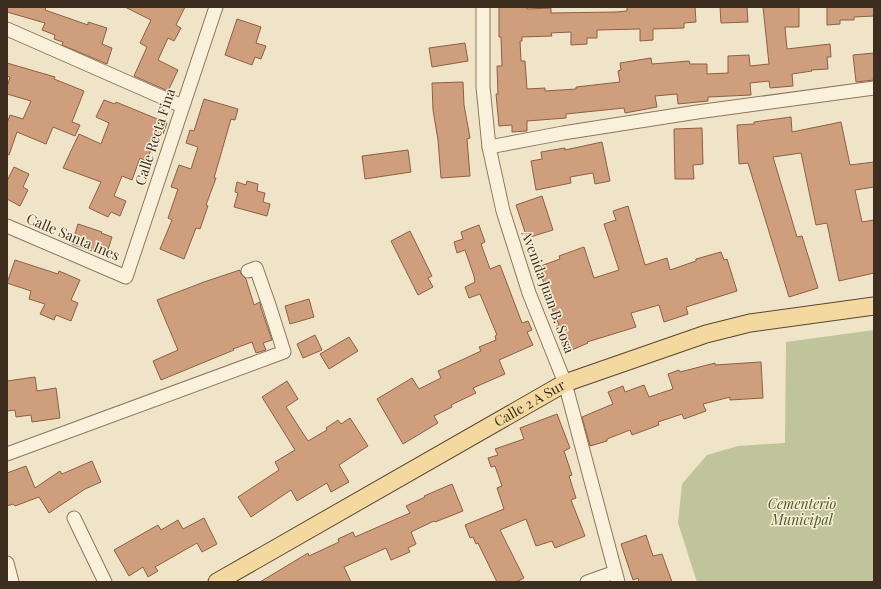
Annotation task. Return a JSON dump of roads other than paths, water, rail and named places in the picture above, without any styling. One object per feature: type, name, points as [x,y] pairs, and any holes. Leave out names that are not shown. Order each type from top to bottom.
[{"type":"main road","name":"Calle 2 A Sur","points":[[217,582],[565,383],[706,334],[742,325],[874,306]]},
{"type":"street","name":"Calle Recta Fina","points":[[126,277],[216,7]]},
{"type":"street","name":"Avenida Juan B. Sosa","points":[[483,7],[483,87],[489,147],[503,211],[529,292],[565,383],[616,577]]},
{"type":"street","points":[[7,29],[182,106]]},
{"type":"street","points":[[489,147],[563,133],[697,112],[874,88]]},
{"type":"street","name":"Calle Santa Ines","points":[[7,226],[126,277]]},
{"type":"street","points":[[7,454],[284,352],[270,305],[256,268],[248,270]]},
{"type":"street","points":[[74,518],[105,582]]},
{"type":"street","points":[[7,563],[12,582]]},
{"type":"street","points":[[587,582],[616,577]]},
{"type":"park label","name":"Cementerio Municipal","points":[[802,512]]}]
